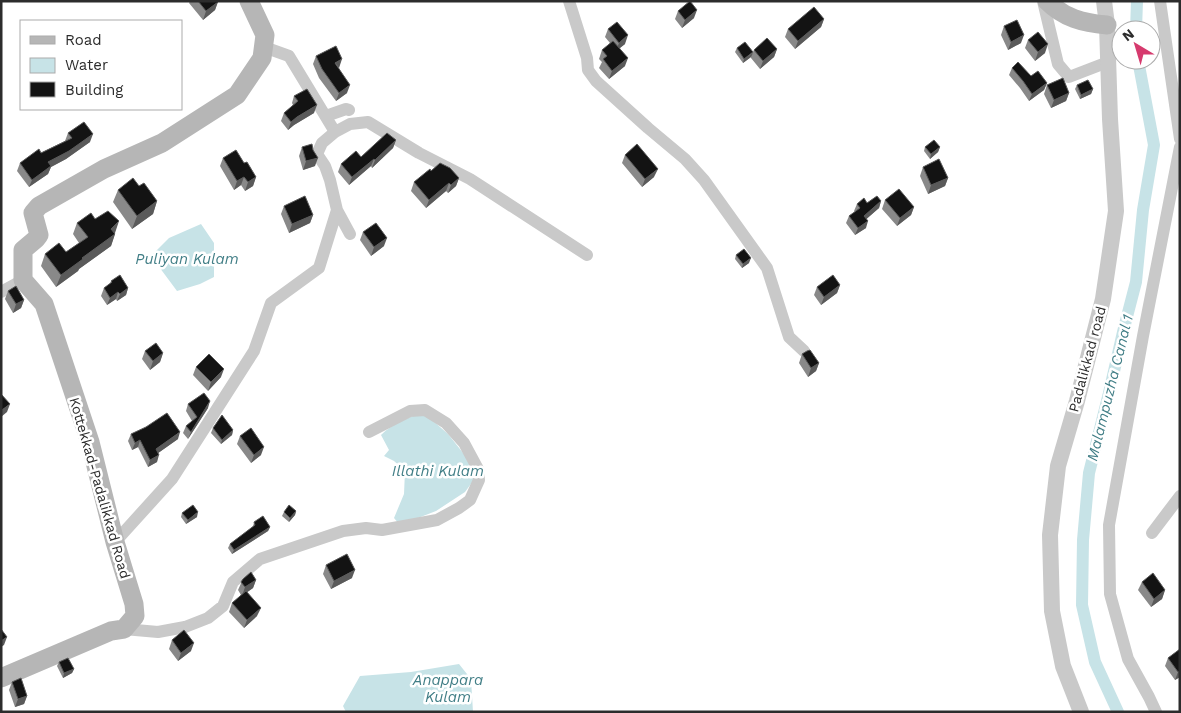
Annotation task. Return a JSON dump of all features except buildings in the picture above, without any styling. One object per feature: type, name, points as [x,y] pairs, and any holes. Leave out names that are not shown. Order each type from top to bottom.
[{"type":"main road","points":[[23,280],[23,250],[39,235],[33,213],[35,208],[104,169],[162,143],[237,95],[262,58],[264,48],[265,35],[249,1]]},
{"type":"main road","points":[[1045,1],[1062,14],[1075,20],[1107,26]]},
{"type":"main road","name":"Kottekkad-Padalikkad Road","points":[[23,280],[44,304],[90,442],[115,542],[134,604],[135,616],[124,628]]},
{"type":"main road","points":[[1,678],[111,631],[124,628]]},
{"type":"street","points":[[569,1],[587,58],[588,70],[596,81],[685,159],[704,180],[767,268],[789,337],[804,351]]},
{"type":"street","points":[[1045,1],[1058,64],[1069,77],[1108,62]]},
{"type":"street","name":"Padalikkad road","points":[[1081,712],[1063,666],[1052,611],[1050,535],[1058,466],[1103,299],[1116,211],[1110,119],[1107,26],[1104,1]]},
{"type":"street","points":[[1160,1],[1180,139]]},
{"type":"street","points":[[264,48],[289,56],[334,132]]},
{"type":"street","points":[[326,116],[349,110]]},
{"type":"street","points":[[350,234],[337,210],[325,166],[317,154],[322,143],[334,132],[350,124],[368,122],[419,153],[470,179],[587,256]]},
{"type":"street","points":[[1156,712],[1128,659],[1110,594],[1109,525],[1180,147]]},
{"type":"street","points":[[115,542],[172,480],[254,350],[271,302],[319,268],[337,210]]},
{"type":"street","points":[[1,292],[23,280]]},
{"type":"street","points":[[124,628],[158,632],[185,627],[208,618],[223,606],[233,582],[260,559],[343,531],[366,528],[382,530],[437,520],[470,500],[479,480],[478,469],[464,443],[446,423],[425,410],[410,411],[369,432]]},
{"type":"street","points":[[1152,533],[1180,496]]},
{"type":"water","name":"Puliyan Kulam","points":[[201,224],[214,243],[214,277],[200,284],[177,291],[151,256],[169,238]]},
{"type":"water","name":"Illathi Kulam","points":[[423,412],[448,434],[479,473],[465,492],[436,511],[400,525],[394,518],[404,494],[405,471],[394,461],[384,456],[389,450],[381,435],[396,424]]},
{"type":"water","name":"Anappara Kulam","points":[[459,664],[471,679],[473,712],[346,712],[343,706],[360,676],[411,672]]},
{"type":"waterway","name":"Malampuzha Canal 1","points":[[1136,20],[1137,1]]},
{"type":"waterway","name":"Malampuzha Canal 1","points":[[1118,712],[1095,662],[1082,605],[1083,540],[1089,473],[1136,282],[1143,210],[1154,145],[1140,70]]}]
